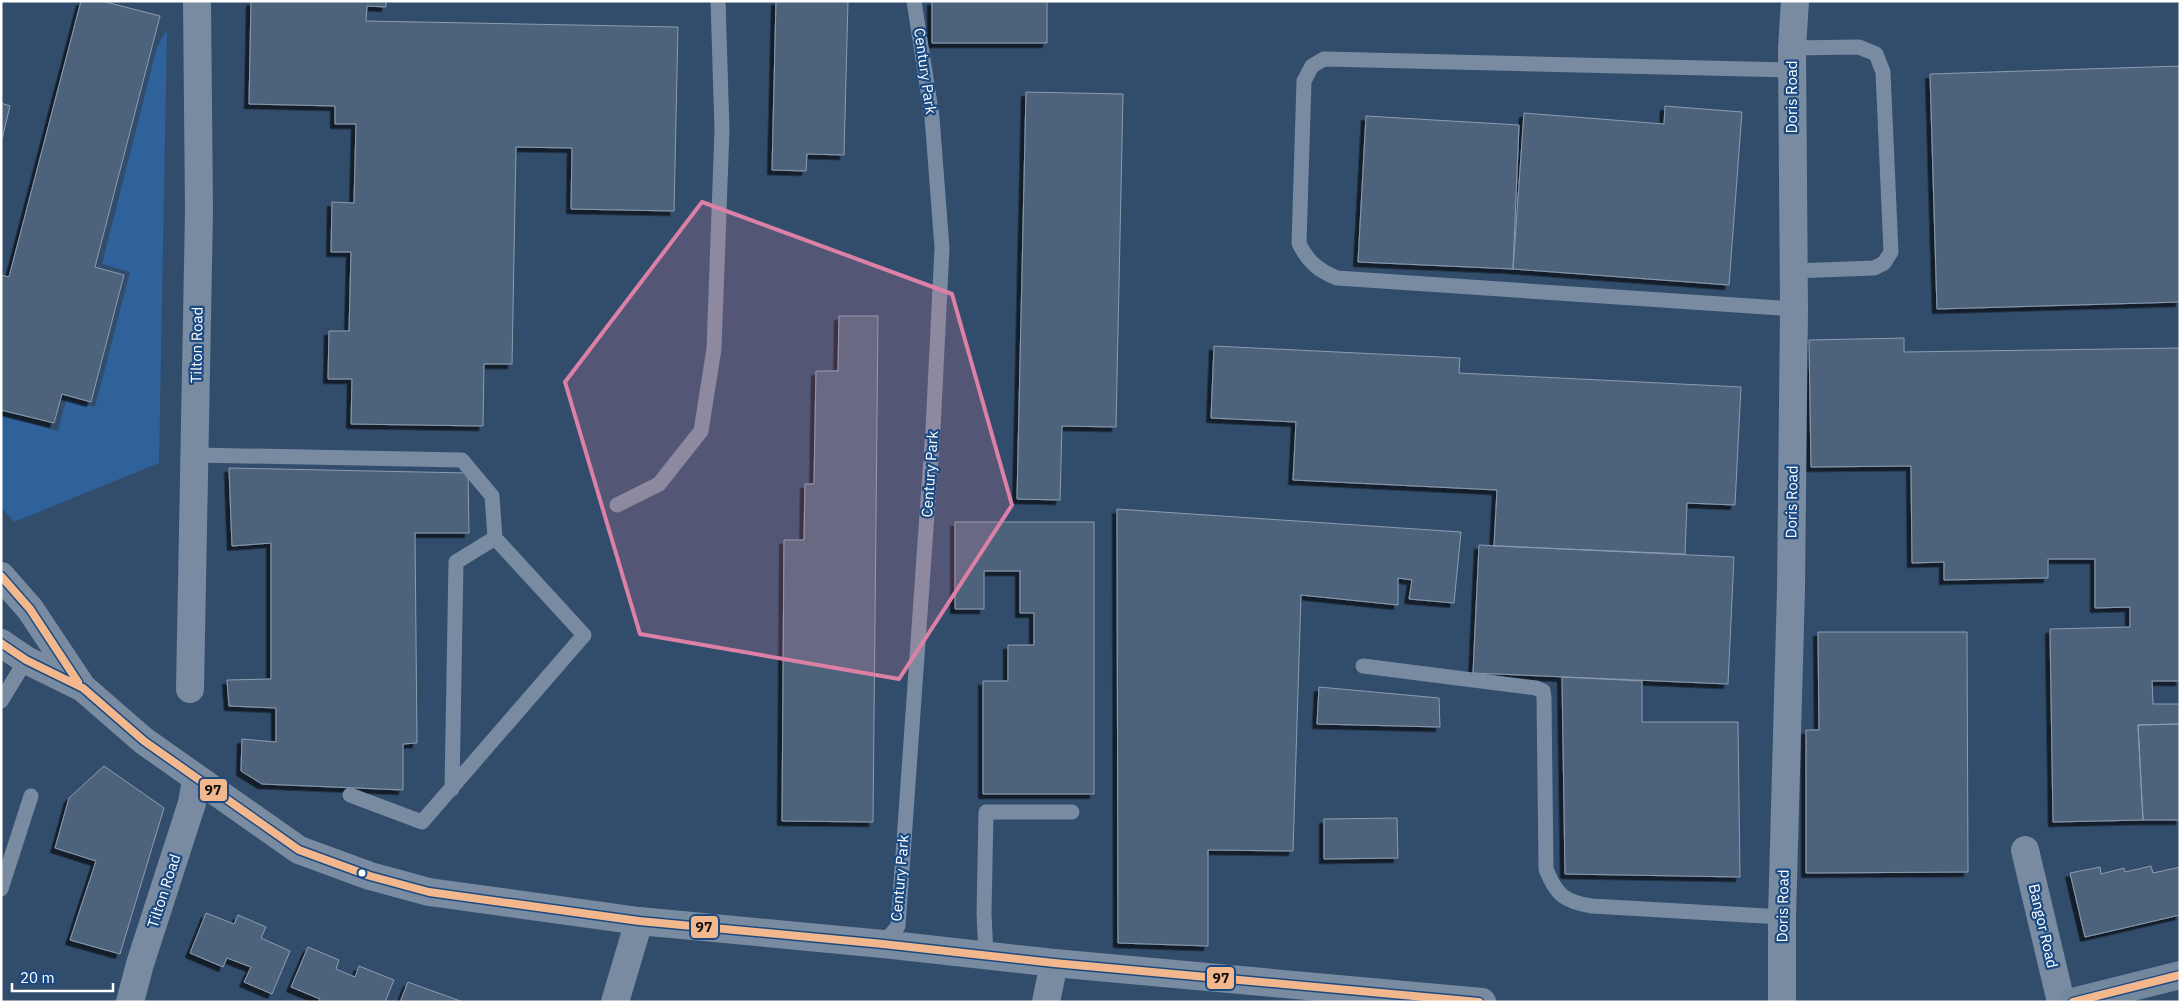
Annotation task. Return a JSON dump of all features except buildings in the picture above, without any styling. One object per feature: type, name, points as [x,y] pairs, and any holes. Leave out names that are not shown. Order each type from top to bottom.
[{"type":"main road","points":[[2072,1002],[2180,975]]},
{"type":"street","name":"Tilton Road","points":[[190,689],[199,211],[197,1]]},
{"type":"street","name":"Doris Road","points":[[1782,1002],[1782,917],[1791,589],[1794,309],[1792,59],[1795,1]]},
{"type":"street","points":[[1,576],[30,609],[83,688]]},
{"type":"street","points":[[1,643],[26,660],[83,688],[144,741],[196,780],[299,850],[370,876],[429,892],[639,920],[1054,963],[1482,1002]]},
{"type":"street","name":"Tilton Road","points":[[130,1002],[140,964],[192,803],[196,780]]},
{"type":"street","name":"Bangor Road","points":[[2025,850],[2061,1002]]},
{"type":"street","points":[[615,1002],[639,920]]},
{"type":"street","points":[[1046,1002],[1054,963]]},
{"type":"lane","points":[[617,506],[660,484],[701,431],[714,349],[722,130],[718,1]]},
{"type":"lane","name":"Century Park","points":[[883,944],[898,926],[933,429],[942,248],[932,117],[914,1]]},
{"type":"lane","points":[[1793,271],[1874,268],[1884,263],[1891,252],[1883,72],[1876,54],[1860,47],[1792,59],[1324,59],[1312,66],[1304,81],[1299,243],[1304,253],[1322,272],[1338,278],[1794,309]]},
{"type":"lane","points":[[194,455],[462,460],[492,496],[494,538],[584,635],[422,822],[350,795]]},
{"type":"lane","points":[[452,788],[456,562],[494,538]]},
{"type":"lane","points":[[1,701],[26,660]]},
{"type":"lane","points":[[1362,666],[1536,688],[1542,691],[1544,698],[1546,869],[1553,887],[1574,904],[1782,917]]},
{"type":"lane","points":[[1,889],[31,796]]},
{"type":"lane","points":[[986,955],[984,914],[986,812],[1072,812]]},
{"type":"highlighted area","points":[[702,202],[952,294],[1012,505],[899,679],[640,634],[565,382]]},
{"type":"shaded area","points":[[167,30],[159,463],[14,522],[1,507],[1,415],[58,431],[66,400],[95,407],[130,272],[102,264],[157,47]]},
{"type":"transit line","name":"97","points":[[1,576],[30,609],[78,682]]},
{"type":"transit line","name":"97","points":[[1,643],[26,660],[83,688],[144,741],[299,850],[370,876],[429,892],[639,921],[883,944],[1054,963],[1479,1002]]},
{"type":"transit line","name":"97","points":[[2073,1002],[2180,975]]}]
